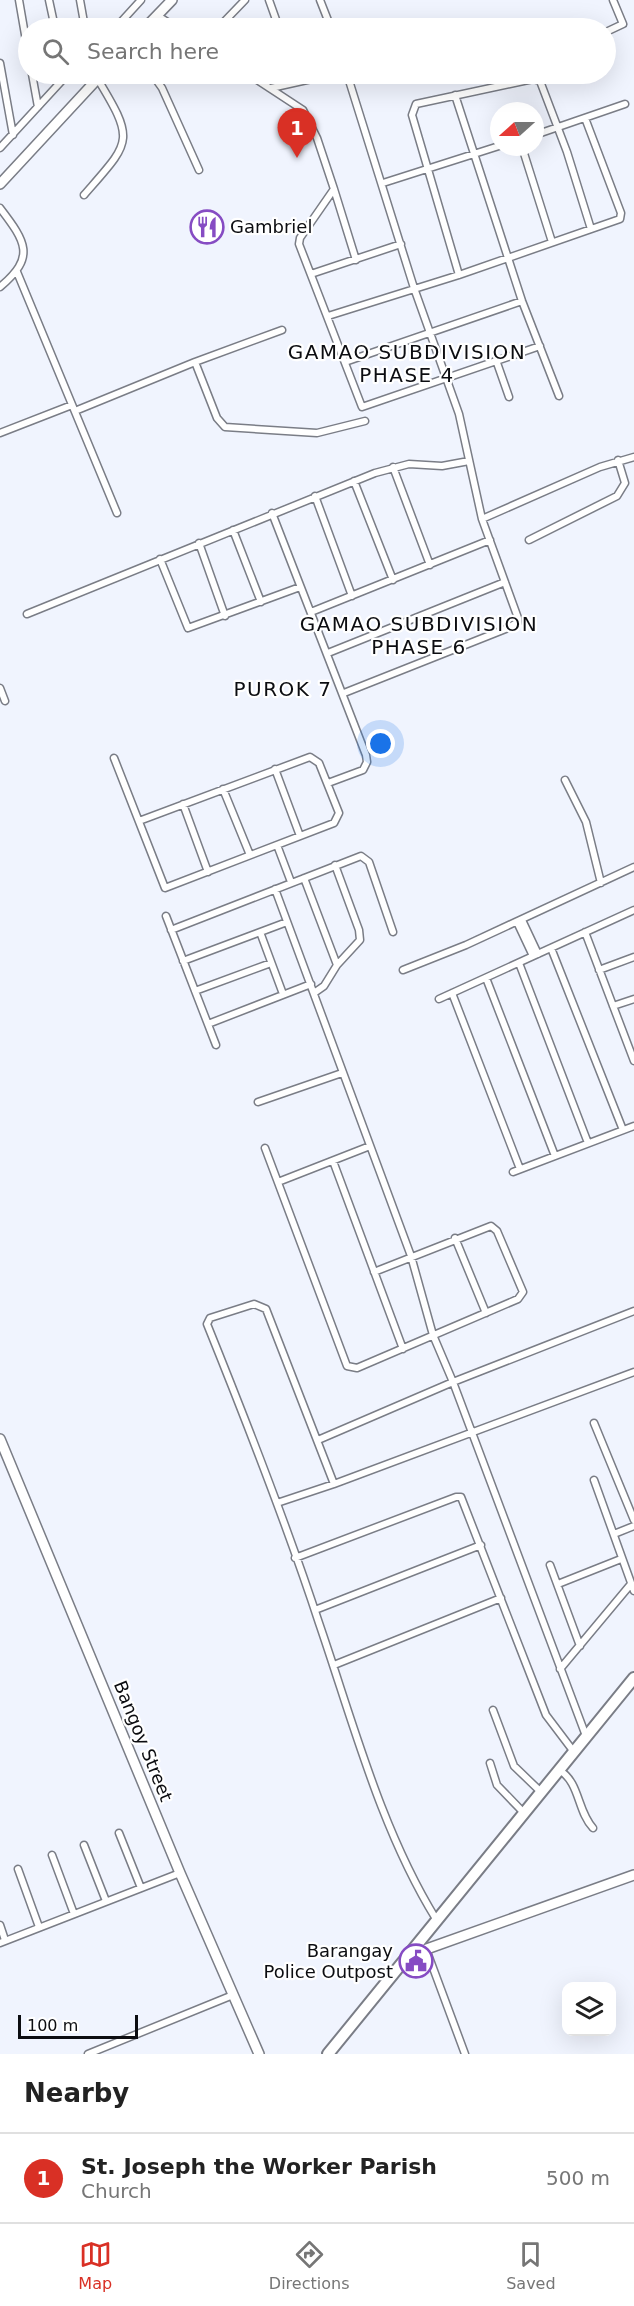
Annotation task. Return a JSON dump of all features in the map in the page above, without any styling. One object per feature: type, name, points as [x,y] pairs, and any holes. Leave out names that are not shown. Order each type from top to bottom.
[{"type":"main road","points":[[158,16],[172,0]]},
{"type":"main road","points":[[0,184],[92,84]]},
{"type":"main road","name":"Bangoy Street","points":[[0,1439],[180,1873],[259,2054]]},
{"type":"main road","points":[[328,2054],[634,1678]]},
{"type":"main road","points":[[407,1956],[634,1875]]},
{"type":"street","points":[[19,0],[22,18]]},
{"type":"street","points":[[49,0],[53,18]]},
{"type":"street","points":[[80,0],[83,18]]},
{"type":"street","points":[[125,18],[141,0]]},
{"type":"street","points":[[228,18],[245,0]]},
{"type":"street","points":[[269,0],[275,18]]},
{"type":"street","points":[[320,0],[327,18]]},
{"type":"street","points":[[613,0],[623,24],[616,27]]},
{"type":"street","points":[[0,63],[13,135]]},
{"type":"street","points":[[35,84],[39,107]]},
{"type":"street","points":[[0,147],[58,84]]},
{"type":"street","points":[[84,195],[118,155],[124,140],[118,116],[103,84]]},
{"type":"street","points":[[159,84],[199,170]]},
{"type":"street","points":[[264,84],[293,101],[310,120],[356,260]]},
{"type":"street","points":[[271,88],[280,84]]},
{"type":"street","points":[[344,693],[508,628],[518,622],[519,618],[482,519],[463,429],[448,378],[414,288],[383,183],[349,84]]},
{"type":"street","points":[[459,276],[411,111],[416,104],[515,84]]},
{"type":"street","points":[[543,84],[559,127],[591,229]]},
{"type":"street","points":[[455,95],[522,301],[559,396]]},
{"type":"street","points":[[544,132],[625,104]]},
{"type":"street","points":[[328,316],[459,276],[617,220],[621,213],[585,118]]},
{"type":"street","points":[[383,183],[490,149]]},
{"type":"street","points":[[525,156],[552,242]]},
{"type":"street","points":[[334,189],[300,238],[301,251],[328,316],[360,405],[364,407],[540,346]]},
{"type":"street","points":[[0,208],[25,247],[17,272],[0,288]]},
{"type":"street","points":[[311,274],[401,244]]},
{"type":"street","points":[[17,272],[117,513]]},
{"type":"street","points":[[345,362],[522,301]]},
{"type":"street","points":[[0,434],[282,330]]},
{"type":"street","points":[[496,360],[509,397]]},
{"type":"street","points":[[195,362],[217,418],[225,427],[317,433],[365,421]]},
{"type":"street","points":[[482,519],[618,460],[634,457]]},
{"type":"street","points":[[529,540],[617,496],[625,483],[618,460]]},
{"type":"street","points":[[27,614],[272,513],[393,467],[409,464],[442,466],[469,461]]},
{"type":"street","points":[[393,467],[430,565]]},
{"type":"street","points":[[354,481],[393,580]]},
{"type":"street","points":[[315,496],[352,596]]},
{"type":"street","points":[[272,513],[344,693],[367,762],[358,773],[328,783]]},
{"type":"street","points":[[233,530],[261,602]]},
{"type":"street","points":[[310,612],[490,540]]},
{"type":"street","points":[[199,543],[225,616]]},
{"type":"street","points":[[160,559],[186,626],[196,627],[300,587]]},
{"type":"street","points":[[328,653],[505,582]]},
{"type":"street","points":[[0,688],[5,701]]},
{"type":"street","points":[[114,758],[165,888],[334,823],[339,818],[319,763],[314,757],[306,757],[139,821]]},
{"type":"street","points":[[275,769],[300,836]]},
{"type":"street","points":[[565,780],[586,822],[601,883]]},
{"type":"street","points":[[223,789],[250,855]]},
{"type":"street","points":[[183,804],[208,872]]},
{"type":"street","points":[[277,845],[291,882]]},
{"type":"street","points":[[171,930],[360,856],[367,858],[393,932]]},
{"type":"street","points":[[314,993],[328,982],[337,965],[358,944],[361,936],[335,865]]},
{"type":"street","points":[[403,970],[520,921],[634,867]]},
{"type":"street","points":[[303,878],[337,965]]},
{"type":"street","points":[[275,889],[411,1256],[433,1335],[453,1382],[586,1737]]},
{"type":"street","points":[[438,999],[634,910]]},
{"type":"street","points":[[166,916],[216,1045]]},
{"type":"street","points":[[520,921],[535,955]]},
{"type":"street","points":[[183,961],[287,922]]},
{"type":"street","points":[[260,932],[284,994]]},
{"type":"street","points":[[585,932],[613,1006],[631,1042],[634,1061]]},
{"type":"street","points":[[551,948],[623,1130]]},
{"type":"street","points":[[599,970],[634,957]]},
{"type":"street","points":[[195,991],[271,963]]},
{"type":"street","points":[[519,963],[588,1143]]},
{"type":"street","points":[[486,978],[555,1156]]},
{"type":"street","points":[[208,1024],[311,984]]},
{"type":"street","points":[[452,993],[516,1171],[634,1126]]},
{"type":"street","points":[[613,1006],[634,999]]},
{"type":"street","points":[[258,1102],[342,1073]]},
{"type":"street","points":[[278,1182],[370,1146]]},
{"type":"street","points":[[265,1149],[345,1363],[351,1368],[357,1368],[518,1299],[524,1289],[494,1228],[485,1226],[374,1272]]},
{"type":"street","points":[[333,1161],[403,1348]]},
{"type":"street","points":[[455,1238],[486,1313]]},
{"type":"street","points":[[334,1484],[266,1309],[254,1304],[210,1318],[207,1324],[277,1503],[334,1665],[348,1716],[404,1859],[436,1919]]},
{"type":"street","points":[[318,1440],[453,1382],[634,1311]]},
{"type":"street","points":[[277,1503],[634,1372]]},
{"type":"street","points":[[594,1423],[634,1520]]},
{"type":"street","points":[[560,1669],[633,1588],[594,1480]]},
{"type":"street","points":[[295,1558],[456,1497],[463,1500],[546,1715],[574,1752]]},
{"type":"street","points":[[614,1534],[634,1526]]},
{"type":"street","points":[[315,1610],[481,1545]]},
{"type":"street","points":[[558,1584],[621,1559]]},
{"type":"street","points":[[550,1565],[580,1646]]},
{"type":"street","points":[[334,1665],[501,1598]]},
{"type":"street","points":[[493,1710],[514,1766],[541,1792]]},
{"type":"street","points":[[490,1762],[497,1785],[524,1813]]},
{"type":"street","points":[[559,1770],[569,1778],[583,1813],[593,1828]]},
{"type":"street","points":[[119,1833],[141,1888]]},
{"type":"street","points":[[84,1845],[105,1901]]},
{"type":"street","points":[[52,1855],[74,1914]]},
{"type":"street","points":[[18,1869],[39,1927]]},
{"type":"street","points":[[0,1925],[3,1942],[180,1873]]},
{"type":"street","points":[[426,1949],[465,2054]]},
{"type":"street","points":[[88,2054],[233,1995]]},
{"type":"place","name":"St. Joseph the Worker Parish","points":[[297,158]]},
{"type":"place","name":"Gambriel","points":[[207,227]]},
{"type":"place","name":"Barangay Police Outpost","points":[[416,1961]]},
{"type":"district","name":"GAMAO SUBDIVISION PHASE 4","points":[[407,364]]},
{"type":"district","name":"GAMAO SUBDIVISION PHASE 6","points":[[419,636]]},
{"type":"district","name":"PUROK 7","points":[[283,689]]}]
